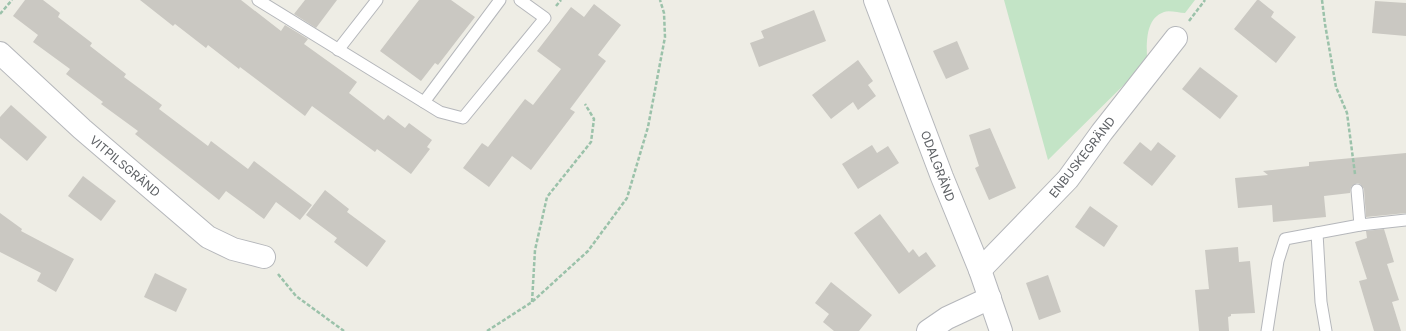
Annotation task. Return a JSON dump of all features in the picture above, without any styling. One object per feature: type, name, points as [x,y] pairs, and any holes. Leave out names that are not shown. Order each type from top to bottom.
[{"type":"street","name":"ODALGRÄND","points":[[875,0],[942,177],[980,270],[1001,331]]},
{"type":"street","name":"ENBUSKEGRÄND","points":[[980,270],[1068,179],[1102,132],[1176,38]]},
{"type":"street","name":"VITPILSGRÄND","points":[[0,53],[82,129],[208,237],[233,249],[264,257]]},
{"type":"street","points":[[928,331],[947,318],[990,298]]},
{"type":"lane","points":[[258,0],[440,112],[463,118],[545,18],[520,0]]},
{"type":"lane","points":[[338,50],[376,0]]},
{"type":"lane","points":[[424,102],[500,0]]},
{"type":"lane","points":[[1357,190],[1360,225]]},
{"type":"lane","points":[[1267,331],[1278,261],[1286,239],[1360,225],[1406,220]]},
{"type":"lane","points":[[1317,233],[1321,302],[1326,331]]},
{"type":"path","points":[[0,14],[12,0]]},
{"type":"path","points":[[487,331],[532,302],[588,251],[627,198],[648,127],[665,37],[664,13],[660,0]]},
{"type":"path","points":[[1322,0],[1336,87],[1347,113],[1357,190]]},
{"type":"path","points":[[532,302],[535,250],[547,197],[591,142],[594,119],[585,104]]},
{"type":"path","points":[[264,257],[296,296],[344,331]]},
{"type":"green space","points":[[1004,0],[1195,0],[1185,13],[1166,11],[1153,21],[1148,34],[1147,62],[1048,160]]},
{"type":"building","points":[[25,0],[43,0],[60,13],[58,17],[92,43],[90,46],[126,74],[124,77],[162,105],[159,109],[208,146],[211,141],[248,169],[254,161],[312,205],[300,220],[276,202],[264,219],[226,191],[219,200],[135,134],[138,131],[101,104],[103,102],[66,74],[70,69],[33,42],[38,35],[13,16]]},
{"type":"building","points":[[140,0],[241,0],[281,31],[285,25],[308,39],[304,44],[357,82],[349,93],[384,120],[388,115],[405,128],[409,123],[432,140],[427,147],[430,149],[411,174],[377,149],[375,152],[312,106],[305,116],[240,67],[239,69],[208,45],[206,48],[175,24],[173,26]]},
{"type":"building","points":[[305,0],[337,0],[316,28],[294,14]]},
{"type":"building","points":[[419,0],[451,0],[475,17],[438,65],[435,63],[421,81],[380,51]]},
{"type":"building","points":[[1257,0],[1274,12],[1271,17],[1296,37],[1276,63],[1234,29]]},
{"type":"building","points":[[1375,1],[1406,3],[1406,36],[1372,33]]},
{"type":"building","points":[[594,4],[621,25],[598,55],[606,61],[570,109],[575,112],[531,170],[512,156],[489,187],[463,168],[482,143],[488,147],[525,99],[533,105],[561,69],[537,51],[571,7],[584,17]]},
{"type":"building","points":[[814,10],[826,41],[759,67],[750,43],[764,38],[761,31]]},
{"type":"building","points":[[957,41],[969,69],[946,79],[933,51]]},
{"type":"building","points":[[858,60],[873,81],[868,85],[876,96],[858,110],[853,102],[831,119],[812,95]]},
{"type":"building","points":[[1200,67],[1238,96],[1220,119],[1182,89]]},
{"type":"building","points":[[11,105],[47,137],[27,161],[0,138],[0,117]]},
{"type":"building","points":[[990,128],[1016,188],[989,200],[975,168],[979,166],[969,135]]},
{"type":"building","points":[[1140,142],[1151,151],[1158,142],[1176,156],[1152,186],[1123,163]]},
{"type":"building","points":[[872,145],[877,153],[888,146],[899,163],[858,189],[842,164]]},
{"type":"building","points":[[1406,153],[1406,213],[1366,217],[1364,189],[1357,183],[1351,187],[1350,193],[1324,196],[1326,217],[1273,222],[1272,205],[1238,208],[1235,178],[1268,175],[1263,171],[1309,166],[1309,162]]},
{"type":"building","points":[[83,176],[116,201],[101,221],[68,196]]},
{"type":"building","points":[[325,190],[349,209],[347,212],[386,241],[367,267],[334,242],[337,238],[306,215]]},
{"type":"building","points":[[1090,206],[1118,226],[1104,247],[1075,227]]},
{"type":"building","points":[[0,213],[22,229],[21,231],[74,259],[56,292],[37,281],[41,273],[0,252]]},
{"type":"building","points":[[880,214],[909,253],[913,249],[919,257],[926,252],[936,266],[899,294],[854,233]]},
{"type":"building","points":[[1384,229],[1394,262],[1387,264],[1399,300],[1392,302],[1401,331],[1374,331],[1359,281],[1367,279],[1355,242],[1367,238],[1366,231]]},
{"type":"building","points":[[1238,247],[1239,262],[1250,261],[1255,313],[1231,314],[1231,316],[1228,317],[1229,331],[1199,331],[1195,290],[1209,289],[1205,250]]},
{"type":"building","points":[[155,273],[187,289],[176,312],[144,297]]},
{"type":"building","points":[[1048,275],[1061,312],[1039,320],[1026,283]]},
{"type":"building","points":[[831,282],[872,315],[859,331],[834,331],[823,322],[829,314],[815,303]]}]
